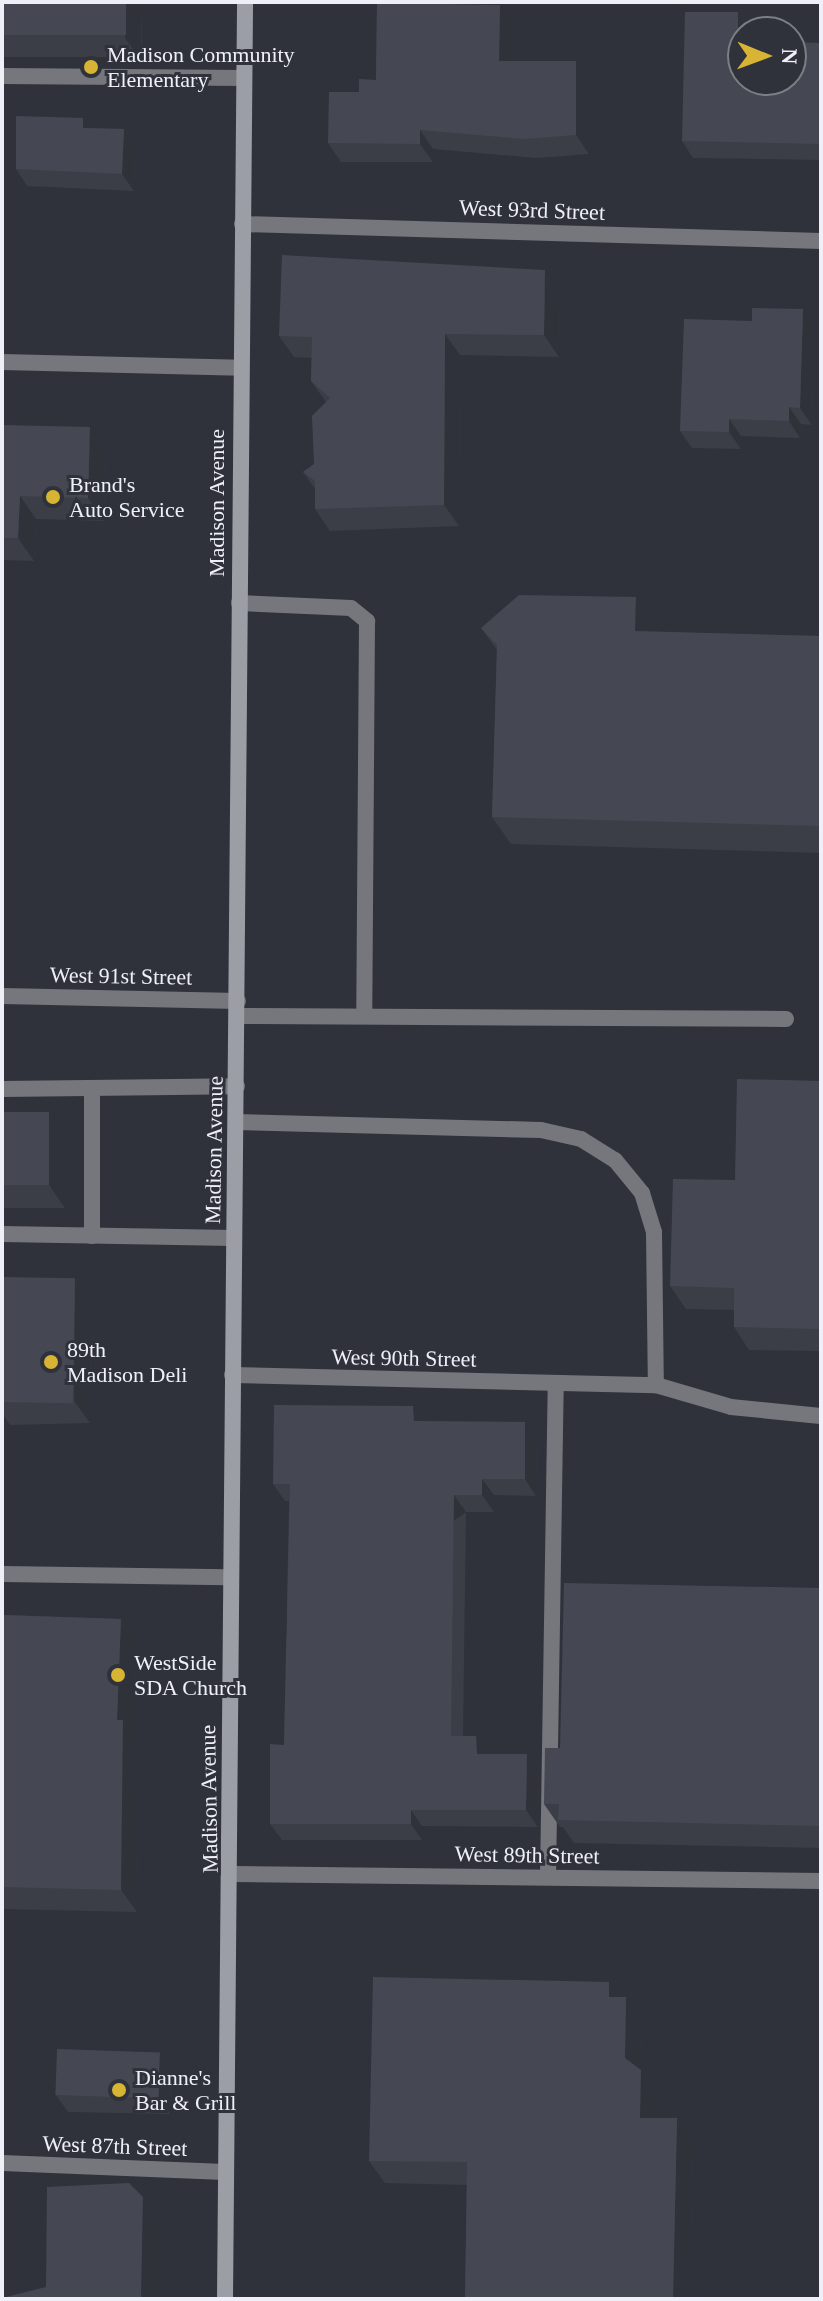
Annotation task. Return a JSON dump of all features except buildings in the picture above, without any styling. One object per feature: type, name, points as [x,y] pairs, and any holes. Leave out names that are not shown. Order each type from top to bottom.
[{"type":"street","name":"Madison Avenue","points":[[225,2299],[233,1874],[228,1577],[238,1008],[240,368],[245,2]]},
{"type":"street","points":[[2,76],[244,78]]},
{"type":"street","name":"West 93rd Street","points":[[242,224],[821,241]]},
{"type":"street","points":[[2,362],[240,368]]},
{"type":"street","points":[[239,603],[351,608],[367,621],[364,1016]]},
{"type":"street","name":"West 91st Street","points":[[2,996],[364,1016],[786,1019]]},
{"type":"street","points":[[2,1089],[237,1086]]},
{"type":"street","points":[[92,1088],[92,1236]]},
{"type":"street","points":[[236,1122],[541,1130],[581,1139],[615,1160],[642,1193],[654,1232],[656,1385]]},
{"type":"street","points":[[2,1234],[234,1238]]},
{"type":"street","name":"West 90th Street","points":[[232,1375],[656,1385],[731,1407],[821,1416]]},
{"type":"street","points":[[548,1877],[556,1383]]},
{"type":"street","points":[[2,1574],[228,1577]]},
{"type":"street","name":"West 89th Street","points":[[233,1874],[821,1881]]},
{"type":"street","name":"West 87th Street","points":[[2,2163],[225,2172]]},
{"type":"place","name":"Madison Community Elementary","points":[[91,67]]},
{"type":"place","name":"Brand's Auto Service","points":[[53,497]]},
{"type":"place","name":"89th Madison Deli","points":[[51,1362]]},
{"type":"place","name":"WestSide SDA Church","points":[[118,1675]]},
{"type":"place","name":"Dianne's Bar & Grill","points":[[119,2090]]}]
